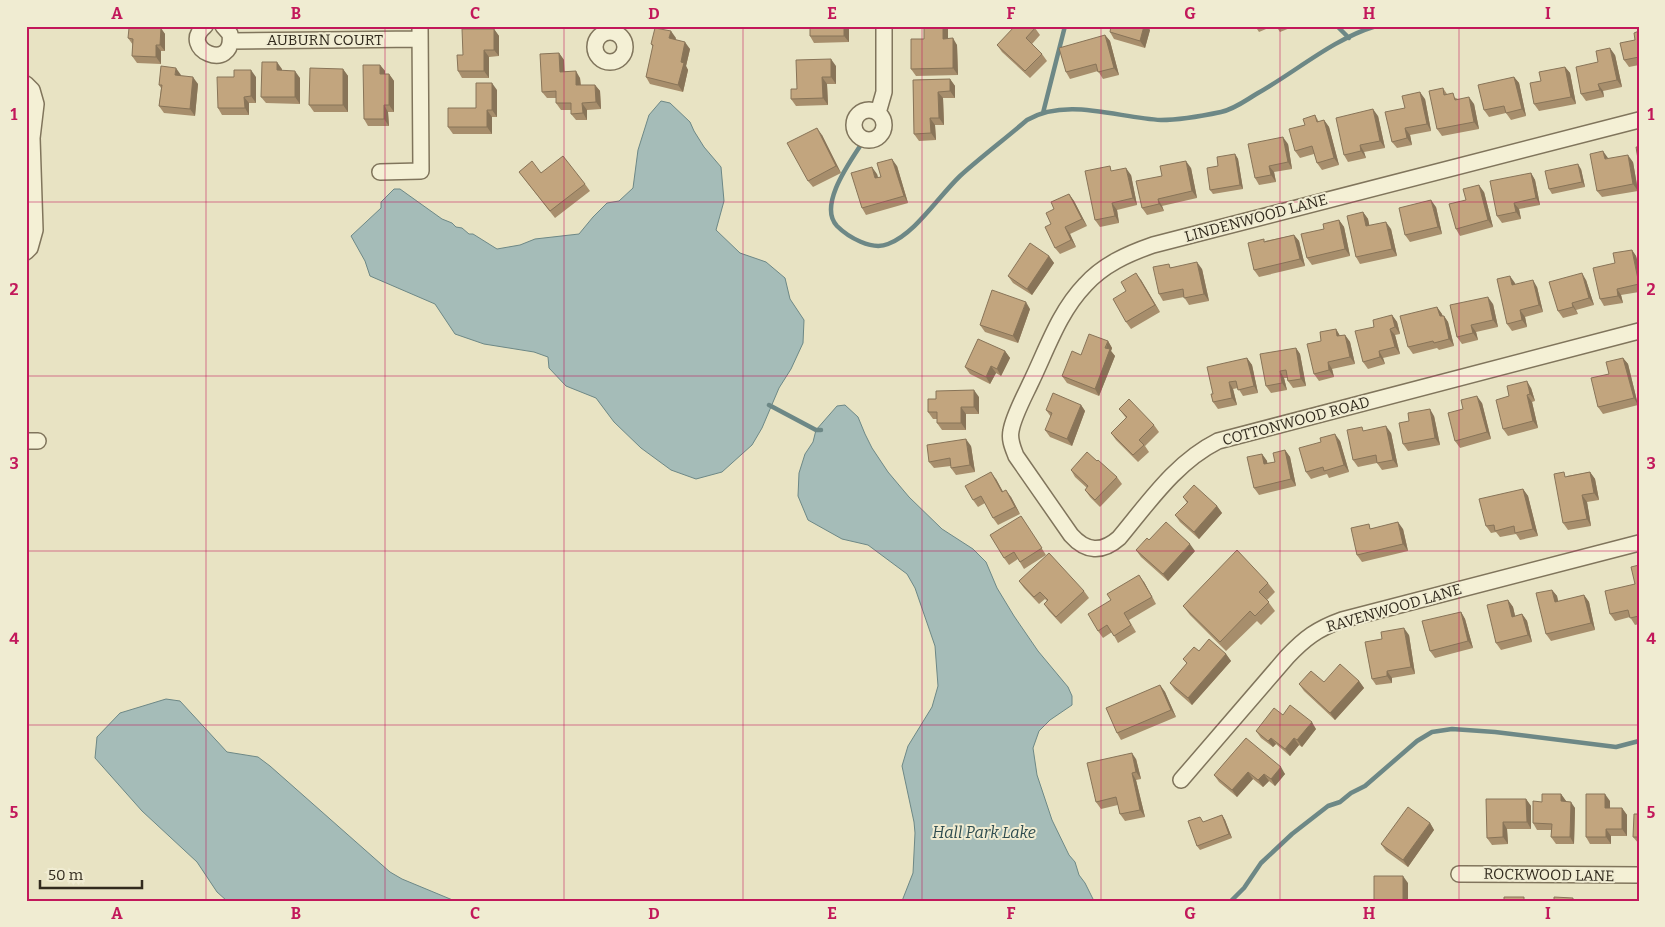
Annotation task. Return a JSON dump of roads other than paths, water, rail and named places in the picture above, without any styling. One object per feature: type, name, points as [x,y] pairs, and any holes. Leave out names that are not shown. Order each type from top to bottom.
[{"type":"street","points":[[205,26],[199,34],[198,42],[200,48],[211,56],[217,56],[225,52],[229,47],[231,41],[230,34],[223,26]]},
{"type":"street","points":[[878,112],[884,92],[884,26]]},
{"type":"street","points":[[380,172],[422,171],[420,33]]},
{"type":"street","name":"AUBURN COURT","points":[[231,41],[420,33]]},
{"type":"street","points":[[26,252],[30,248],[35,230],[32,138],[36,104],[35,97],[27,84]]},
{"type":"street","name":"LINDENWOOD LANE","points":[[1026,471],[1011,445],[1011,430],[1066,309],[1085,284],[1109,265],[1153,245],[1639,120]]},
{"type":"street","name":"COTTONWOOD ROAD","points":[[1026,471],[1078,543],[1084,547],[1101,548],[1119,538],[1182,465],[1206,447],[1218,441],[1639,331]]},
{"type":"street","name":"RAVENWOOD LANE","points":[[1182,780],[1287,657],[1304,640],[1325,626],[1639,542]]},
{"type":"street","name":"ROCKWOOD LANE","points":[[1459,874],[1639,875]]},
{"type":"water","points":[[661,101],[670,103],[690,122],[704,147],[721,167],[724,201],[716,230],[740,253],[766,262],[785,278],[790,299],[804,320],[803,343],[752,445],[722,472],[696,479],[671,470],[641,448],[614,422],[596,398],[566,386],[549,368],[548,357],[534,352],[484,344],[455,334],[435,304],[370,276],[365,261],[351,236],[381,208],[381,202],[394,189],[400,189],[442,219],[456,227],[462,228],[469,234],[473,234],[497,249],[520,245],[535,239],[579,234],[607,203],[619,201],[633,188],[638,150],[649,115]]},
{"type":"water","name":"Hall Park Lake","points":[[845,405],[858,417],[872,448],[888,472],[909,497],[942,529],[973,549],[986,562],[997,588],[1014,616],[1038,651],[1068,687],[1072,696],[1072,705],[1050,720],[1039,731],[1033,748],[1037,775],[1052,820],[1094,901],[902,901],[913,873],[915,833],[902,766],[908,746],[932,707],[938,686],[935,646],[915,588],[907,574],[868,545],[842,539],[808,520],[798,496],[799,473],[805,454],[813,442],[816,430],[837,406]]},
{"type":"water","points":[[166,699],[180,701],[227,752],[258,757],[270,766],[390,872],[402,879],[455,901],[227,901],[217,892],[197,862],[142,811],[95,758],[97,737],[120,713]]},
{"type":"waterway","points":[[1043,113],[1065,26]]},
{"type":"waterway","points":[[1337,26],[1349,38]]},
{"type":"waterway","points":[[864,140],[839,182],[831,206],[832,217],[837,226],[847,234],[861,242],[882,246],[908,232],[960,176],[1027,120],[1042,113],[1076,109],[1161,120],[1191,118],[1221,112],[1240,104],[1330,47],[1376,26]]},
{"type":"waterway","points":[[769,405],[816,430],[821,430]]},
{"type":"waterway","points":[[1231,901],[1244,888],[1261,863],[1292,834],[1328,806],[1340,802],[1351,793],[1365,786],[1417,741],[1432,732],[1452,729],[1495,732],[1616,747],[1639,741]]}]
